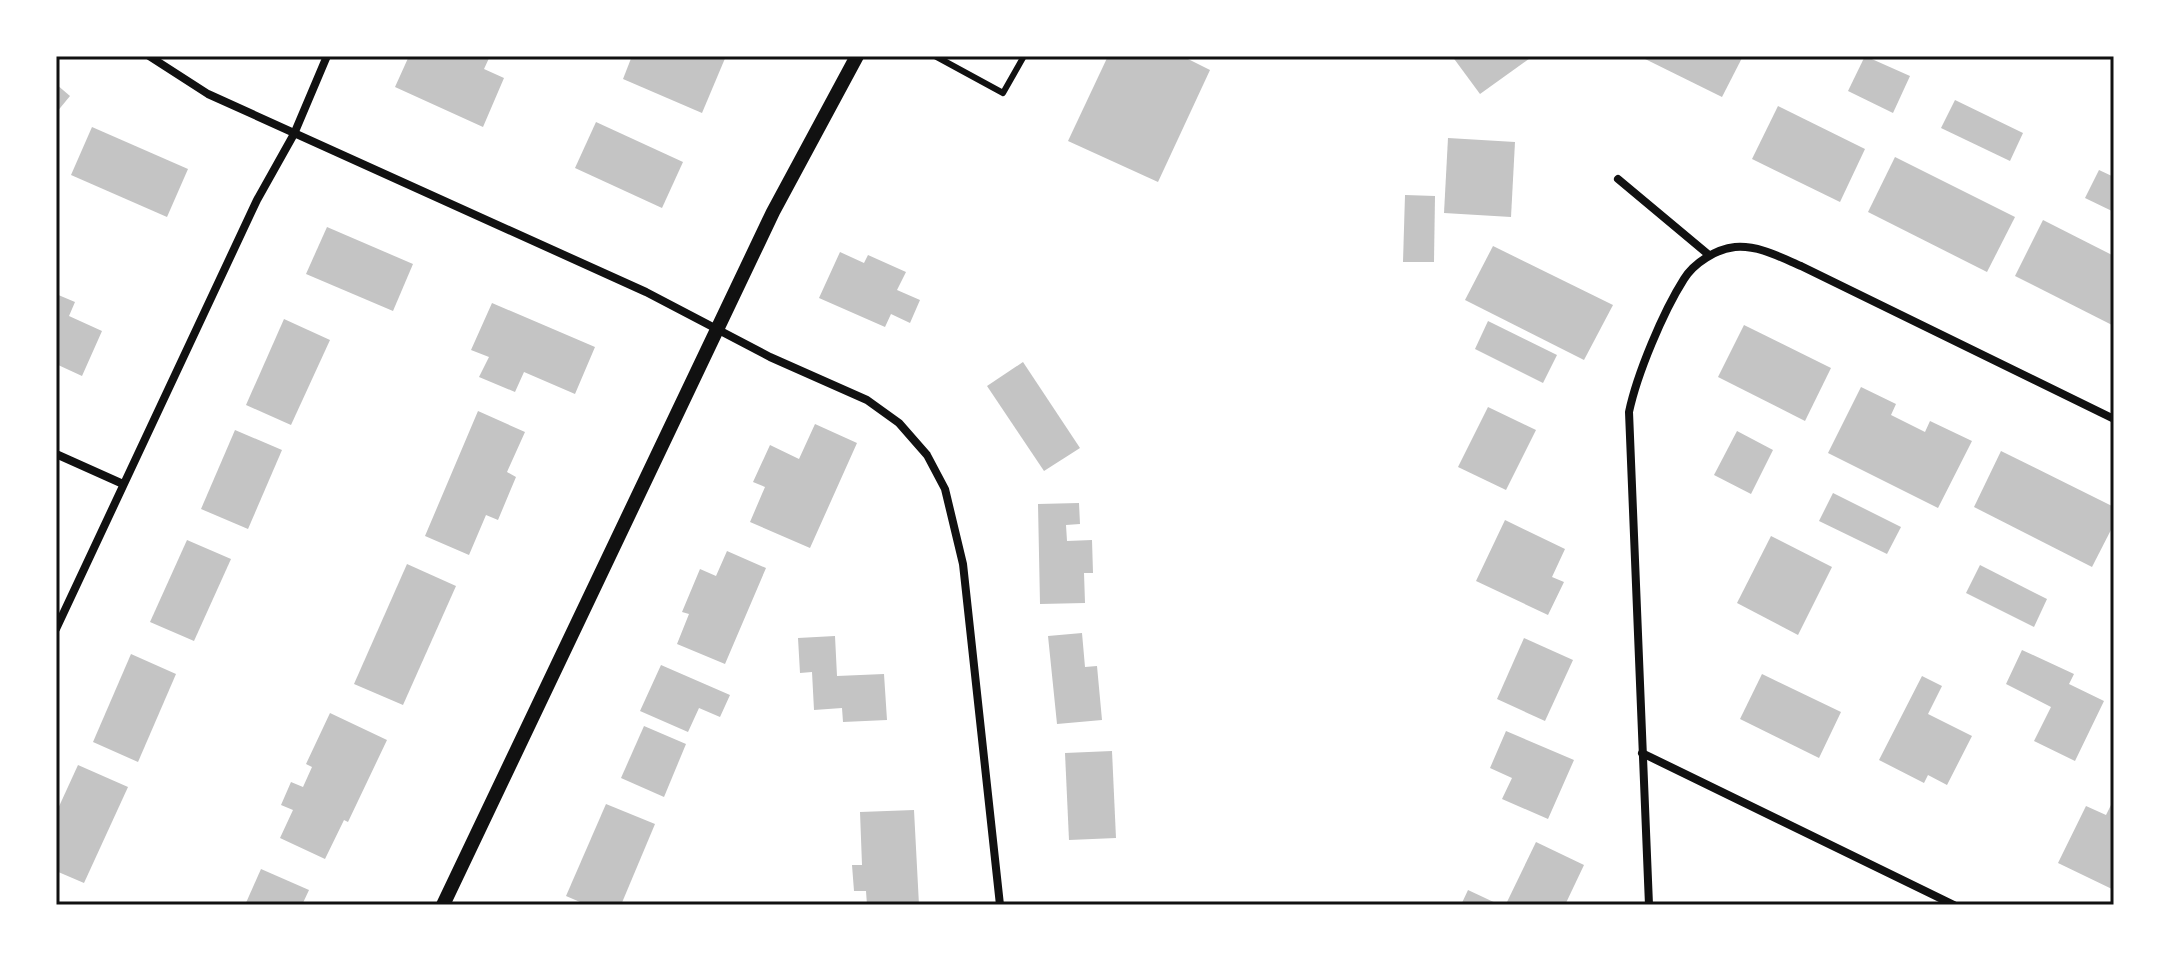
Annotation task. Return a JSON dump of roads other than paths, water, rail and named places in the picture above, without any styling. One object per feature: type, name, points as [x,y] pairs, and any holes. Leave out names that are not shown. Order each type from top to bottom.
[{"type":"street","points":[[149,56],[208,94],[646,292],[867,400],[899,423],[927,455],[945,489],[963,564],[1000,905]]},
{"type":"street","points":[[56,629],[257,200],[294,134],[327,56]]},
{"type":"street","points":[[443,905],[773,212],[857,56]]},
{"type":"street","points":[[1618,179],[1709,255]]},
{"type":"street","points":[[1649,905],[1629,412],[1635,385],[1684,277],[1709,255],[1735,247],[1759,249],[2114,419]]},
{"type":"street","points":[[56,454],[123,484]]},
{"type":"street","points":[[1642,753],[1954,905]]},
{"type":"lane","points":[[935,56],[1003,93],[1024,56]]}]
